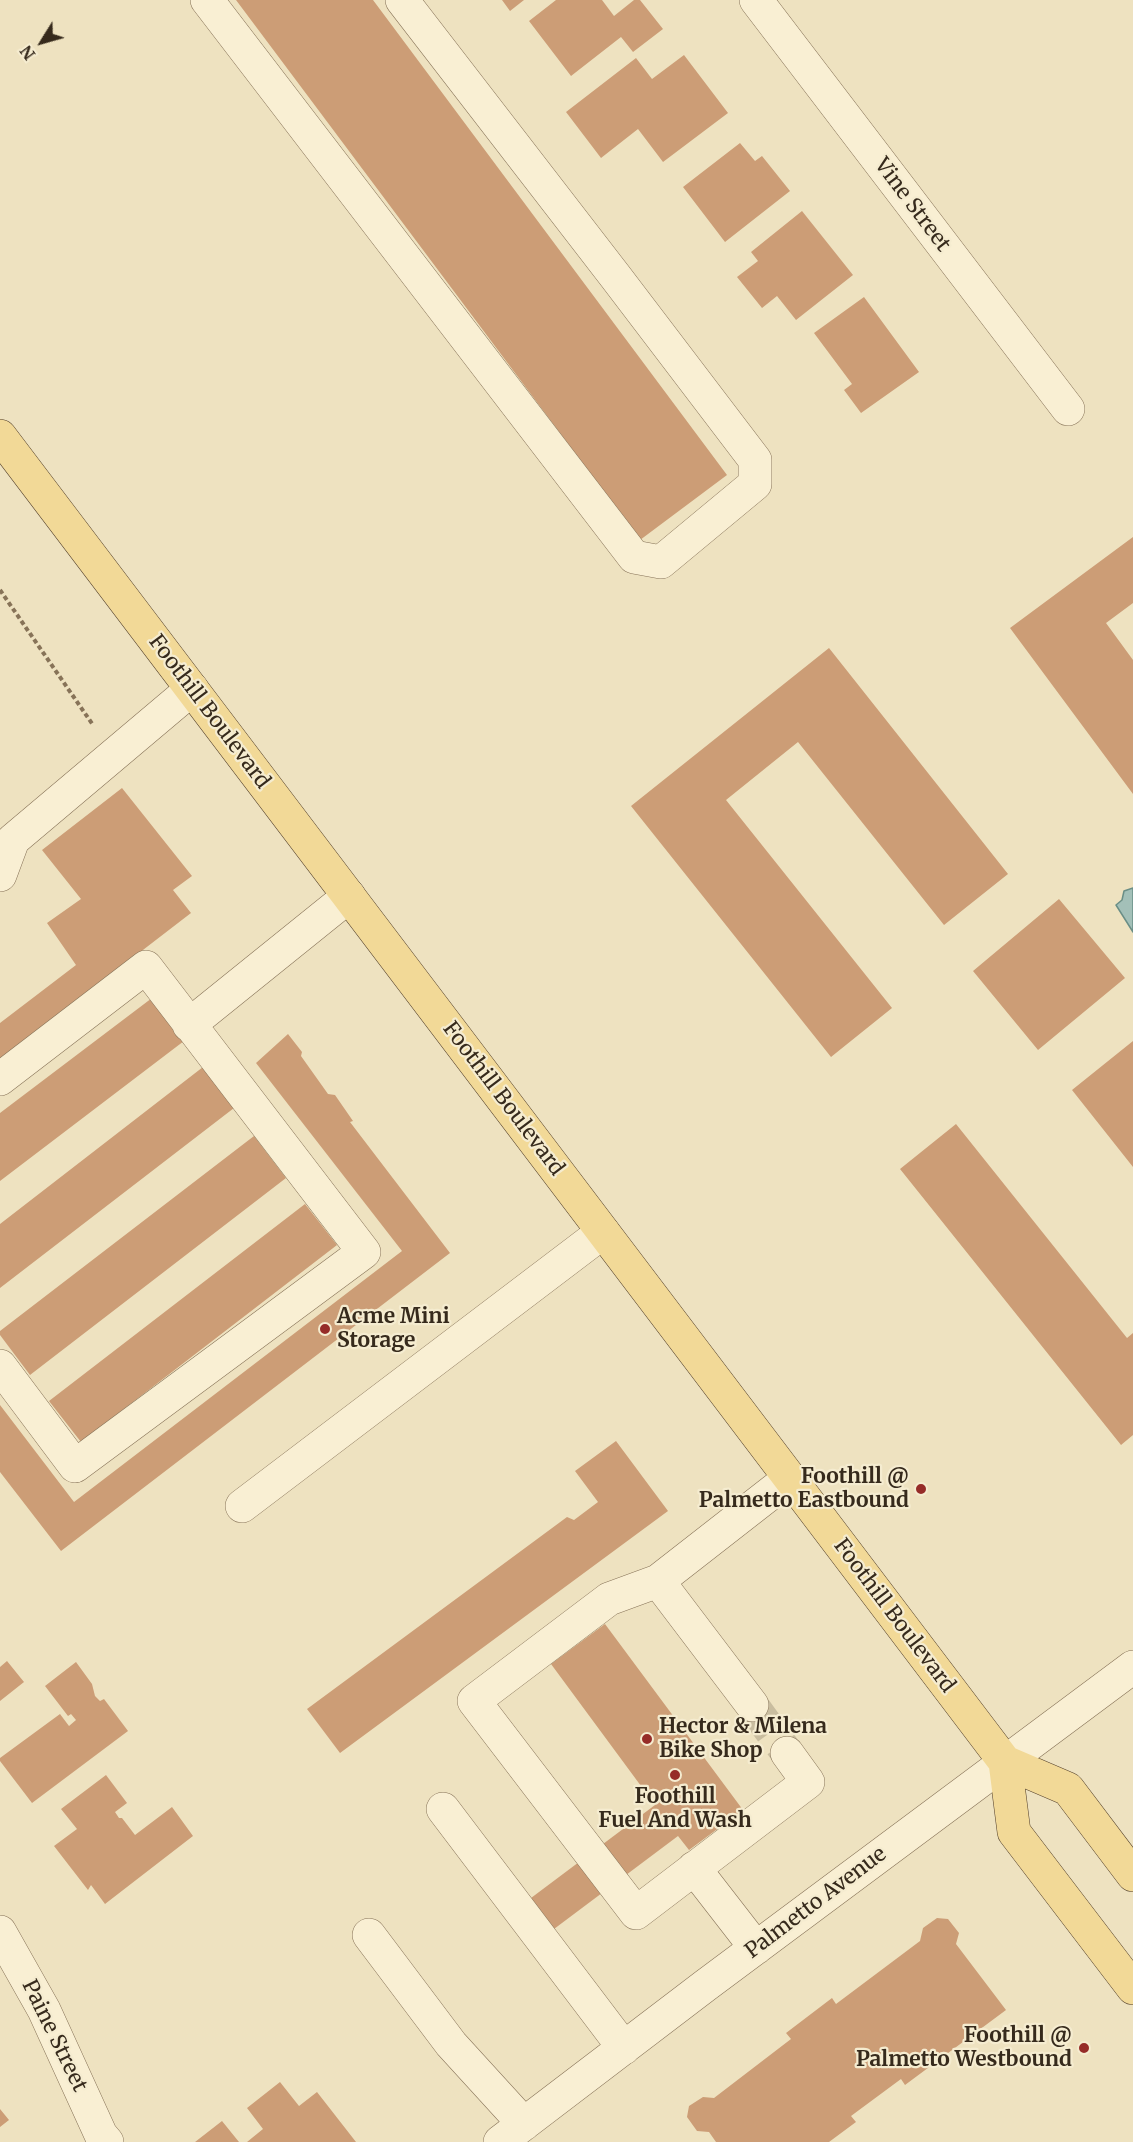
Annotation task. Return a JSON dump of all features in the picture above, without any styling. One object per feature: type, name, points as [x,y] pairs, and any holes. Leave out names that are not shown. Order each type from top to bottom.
[{"type":"main road","name":"Foothill Boulevard","points":[[0,436],[1005,1762],[1068,1789],[1133,1875]]},
{"type":"main road","name":"Foothill Boulevard","points":[[1005,1762],[1014,1832],[1133,1988]]},
{"type":"street","points":[[207,0],[634,557],[661,562],[755,484],[755,460],[402,0]]},
{"type":"street","name":"Vine Street","points":[[756,0],[1068,409]]},
{"type":"street","points":[[0,875],[14,840],[192,690]]},
{"type":"street","points":[[189,1025],[349,896]]},
{"type":"street","points":[[0,1079],[146,967],[364,1252],[75,1466],[0,1366]]},
{"type":"street","points":[[242,1506],[603,1232]]},
{"type":"street","points":[[787,1753],[808,1782],[636,1913],[474,1701],[609,1599],[658,1581],[790,1478]]},
{"type":"street","points":[[658,1581],[752,1705]]},
{"type":"street","name":"Palmetto Avenue","points":[[512,2133],[1133,1667]]},
{"type":"street","points":[[443,1809],[624,2048]]},
{"type":"street","points":[[694,1868],[756,1948]]},
{"type":"street","name":"Paine Street","points":[[0,1932],[44,2010],[106,2142]]},
{"type":"street","points":[[369,1935],[451,2044],[512,2133]]},
{"type":"path","points":[[0,590],[98,732]]},
{"type":"water","points":[[1133,888],[1133,932],[1116,905],[1122,900],[1124,891]]},
{"type":"building","points":[[236,0],[373,0],[727,475],[640,540]]},
{"type":"building","points":[[502,0],[524,0],[510,11]]},
{"type":"building","points":[[556,0],[602,0],[614,16],[634,0],[640,0],[663,29],[633,52],[621,37],[571,76],[529,21]]},
{"type":"building","points":[[684,55],[728,113],[663,162],[638,129],[601,158],[566,112],[636,58],[652,79]]},
{"type":"building","points":[[740,143],[755,161],[762,156],[790,191],[725,242],[683,187]]},
{"type":"building","points":[[802,211],[853,275],[796,320],[777,296],[762,308],[737,277],[758,261],[751,252]]},
{"type":"building","points":[[864,297],[919,372],[861,413],[844,390],[852,384],[814,333]]},
{"type":"building","points":[[1133,537],[1133,603],[1106,623],[1133,660],[1133,794],[1010,628]]},
{"type":"building","points":[[829,648],[1008,874],[944,925],[798,742],[726,800],[892,1008],[831,1057],[631,806]]},
{"type":"building","points":[[122,788],[192,876],[173,890],[191,913],[0,1060],[0,1023],[76,965],[47,923],[81,899],[42,850]]},
{"type":"building","points":[[1059,899],[1125,978],[1038,1050],[973,971]]},
{"type":"building","points":[[152,998],[184,1041],[0,1181],[0,1113]]},
{"type":"building","name":"Acme Mini Storage","points":[[288,1034],[328,1094],[335,1095],[353,1121],[350,1122],[450,1253],[61,1551],[0,1472],[0,1405],[74,1502],[402,1251],[256,1063]]},
{"type":"building","points":[[1133,1041],[1133,1167],[1072,1090]]},
{"type":"building","points":[[203,1067],[234,1108],[0,1288],[0,1224]]},
{"type":"building","points":[[956,1124],[1127,1338],[1133,1333],[1133,1435],[1121,1445],[900,1169]]},
{"type":"building","points":[[254,1136],[286,1178],[30,1375],[0,1335],[0,1331]]},
{"type":"building","name":"Acme Mini Storage","points":[[305,1204],[337,1245],[81,1442],[49,1401]]},
{"type":"building","points":[[616,1441],[668,1511],[340,1753],[307,1709],[567,1517],[574,1520],[598,1502],[575,1471]]},
{"type":"building","points":[[605,1624],[743,1810],[689,1850],[678,1836],[550,1932],[527,1901],[655,1805],[551,1664]]},
{"type":"building","points":[[7,1661],[24,1682],[0,1701],[0,1667]]},
{"type":"building","points":[[76,1662],[92,1684],[95,1696],[100,1701],[104,1699],[128,1731],[32,1803],[0,1758],[60,1714],[69,1726],[76,1720],[71,1714],[68,1716],[45,1686]]},
{"type":"building","points":[[106,1775],[127,1803],[115,1812],[135,1835],[172,1807],[193,1836],[105,1904],[91,1885],[88,1890],[54,1846],[77,1829],[61,1809]]},
{"type":"building","points":[[937,1918],[948,1919],[959,1933],[956,1944],[1006,2010],[905,2085],[901,2079],[851,2116],[856,2122],[829,2142],[716,2142],[709,2132],[697,2131],[687,2117],[689,2106],[703,2097],[714,2098],[791,2039],[786,2033],[832,1998],[836,2004],[920,1941],[923,1928]]},
{"type":"building","points":[[280,2082],[299,2106],[317,2092],[356,2142],[247,2142],[263,2129],[247,2108]]},
{"type":"building","points":[[0,2109],[9,2120],[0,2127]]},
{"type":"building","points":[[222,2121],[239,2142],[195,2142]]},
{"type":"tunnel","points":[[752,1705],[787,1753]]},
{"type":"place","name":"Acme Mini Storage","points":[[325,1329]]},
{"type":"place","name":"Foothill @ Palmetto Eastbound","points":[[921,1489]]},
{"type":"place","name":"Hector & Milena Bike Shop","points":[[647,1739]]},
{"type":"place","name":"Foothill Fuel And Wash","points":[[675,1775]]},
{"type":"place","name":"Foothill @ Palmetto Westbound","points":[[1084,2048]]}]
